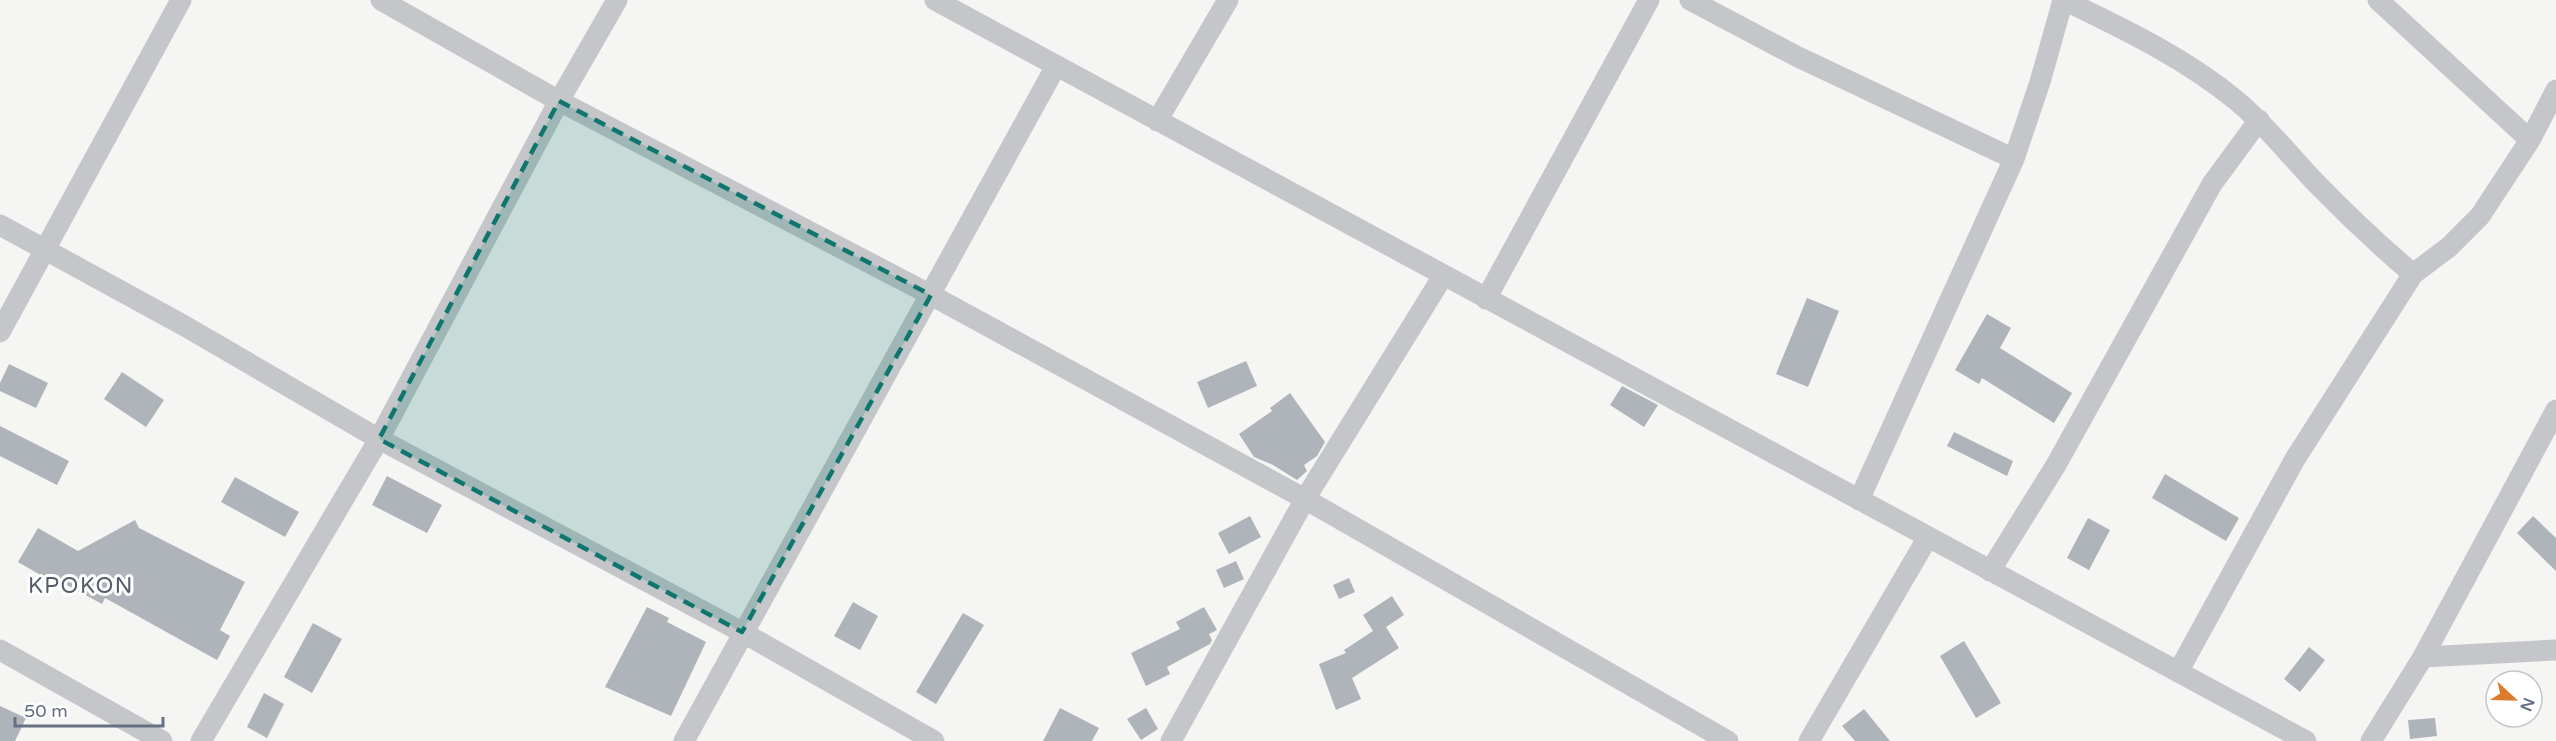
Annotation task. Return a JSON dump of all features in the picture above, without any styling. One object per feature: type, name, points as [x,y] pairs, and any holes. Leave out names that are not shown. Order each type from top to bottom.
[{"type":"street","points":[[0,332],[181,0]]},
{"type":"street","points":[[381,0],[559,101],[931,295],[1305,499],[1728,741]]},
{"type":"street","points":[[201,741],[379,439],[559,101],[617,0]]},
{"type":"street","points":[[1157,121],[1228,0]]},
{"type":"street","points":[[1486,299],[1649,0]]},
{"type":"street","points":[[1690,0],[1796,56],[2014,159]]},
{"type":"street","points":[[1859,500],[2014,159],[2040,82],[2063,0],[2168,52],[2204,76],[2259,120],[2355,223],[2413,274]]},
{"type":"street","points":[[2378,0],[2530,140]]},
{"type":"street","points":[[942,2],[1443,276],[2306,741]]},
{"type":"street","points":[[684,741],[742,632],[1056,66]]},
{"type":"street","points":[[2178,672],[2295,459],[2413,274],[2449,247],[2480,216],[2530,140],[2556,90]]},
{"type":"street","points":[[1990,571],[2056,465],[2212,184],[2259,120]]},
{"type":"street","points":[[0,225],[183,325],[379,439],[742,632],[934,741]]},
{"type":"street","points":[[1171,741],[1305,499],[1443,276]]},
{"type":"street","points":[[2371,741],[2423,657],[2556,410]]},
{"type":"street","points":[[1809,741],[1928,537]]},
{"type":"street","points":[[0,650],[162,741]]},
{"type":"street","points":[[2423,657],[2556,651]]},
{"type":"highlighted area","points":[[559,101],[931,295],[742,632],[379,439]]},
{"type":"building","points":[[1807,298],[1839,311],[1808,387],[1776,374]]},
{"type":"building","points":[[1987,314],[2011,328],[2000,348],[2072,393],[2054,423],[1982,378],[1979,384],[1955,370]]},
{"type":"building","points":[[1246,361],[1257,386],[1208,408],[1197,382]]},
{"type":"building","points":[[9,364],[48,383],[36,408],[0,391],[0,383]]},
{"type":"building","points":[[122,372],[164,400],[146,427],[104,399]]},
{"type":"building","points":[[1622,386],[1658,405],[1644,427],[1610,405]]},
{"type":"building","points":[[1290,393],[1325,442],[1317,456],[1304,465],[1307,471],[1297,480],[1273,465],[1254,457],[1239,434],[1272,411],[1270,408]]},
{"type":"building","points":[[0,426],[69,461],[57,485],[0,456]]},
{"type":"building","points":[[1954,432],[2013,461],[2007,476],[1947,446]]},
{"type":"building","points":[[2165,474],[2239,518],[2226,541],[2152,498]]},
{"type":"building","points":[[387,476],[442,505],[427,533],[372,505]]},
{"type":"building","points":[[235,477],[299,512],[285,537],[221,502]]},
{"type":"building","points":[[1250,516],[1261,537],[1229,554],[1218,533]]},
{"type":"building","points":[[2533,516],[2556,538],[2556,571],[2517,533]]},
{"type":"building","points":[[2088,518],[2110,530],[2089,570],[2067,558]]},
{"type":"building","points":[[135,520],[139,528],[245,582],[220,630],[230,636],[217,660],[105,598],[102,604],[65,584],[63,588],[18,562],[38,528],[78,551]]},
{"type":"building","points":[[1236,561],[1244,579],[1224,588],[1216,570]]},
{"type":"building","points":[[1349,578],[1355,592],[1339,599],[1333,585]]},
{"type":"building","points":[[1392,596],[1404,615],[1386,627],[1399,648],[1352,678],[1361,699],[1336,710],[1319,664],[1346,653],[1344,650],[1373,631],[1363,615]]},
{"type":"building","points":[[853,602],[878,616],[860,650],[834,636]]},
{"type":"building","points":[[647,607],[669,618],[667,622],[706,642],[671,716],[605,687]]},
{"type":"building","points":[[1204,607],[1217,630],[1209,634],[1212,640],[1210,644],[1167,667],[1170,674],[1146,686],[1131,653],[1180,629],[1176,622]]},
{"type":"building","points":[[963,613],[984,625],[936,704],[916,692]]},
{"type":"building","points":[[313,623],[342,639],[312,693],[284,677]]},
{"type":"building","points":[[1964,641],[2001,703],[1976,718],[1940,656]]},
{"type":"building","points":[[2309,647],[2325,660],[2300,692],[2284,679]]},
{"type":"building","points":[[264,693],[284,704],[267,738],[247,727]]},
{"type":"building","points":[[0,706],[26,718],[15,741],[0,741]]},
{"type":"building","points":[[1060,708],[1099,728],[1092,741],[1043,741]]},
{"type":"building","points":[[1146,708],[1158,729],[1141,740],[1127,719]]},
{"type":"building","points":[[1864,709],[1890,741],[1855,741],[1842,726]]},
{"type":"building","points":[[2435,718],[2437,736],[2410,739],[2408,720]]},
{"type":"district","name":"KPOKON","points":[[81,586]]}]
